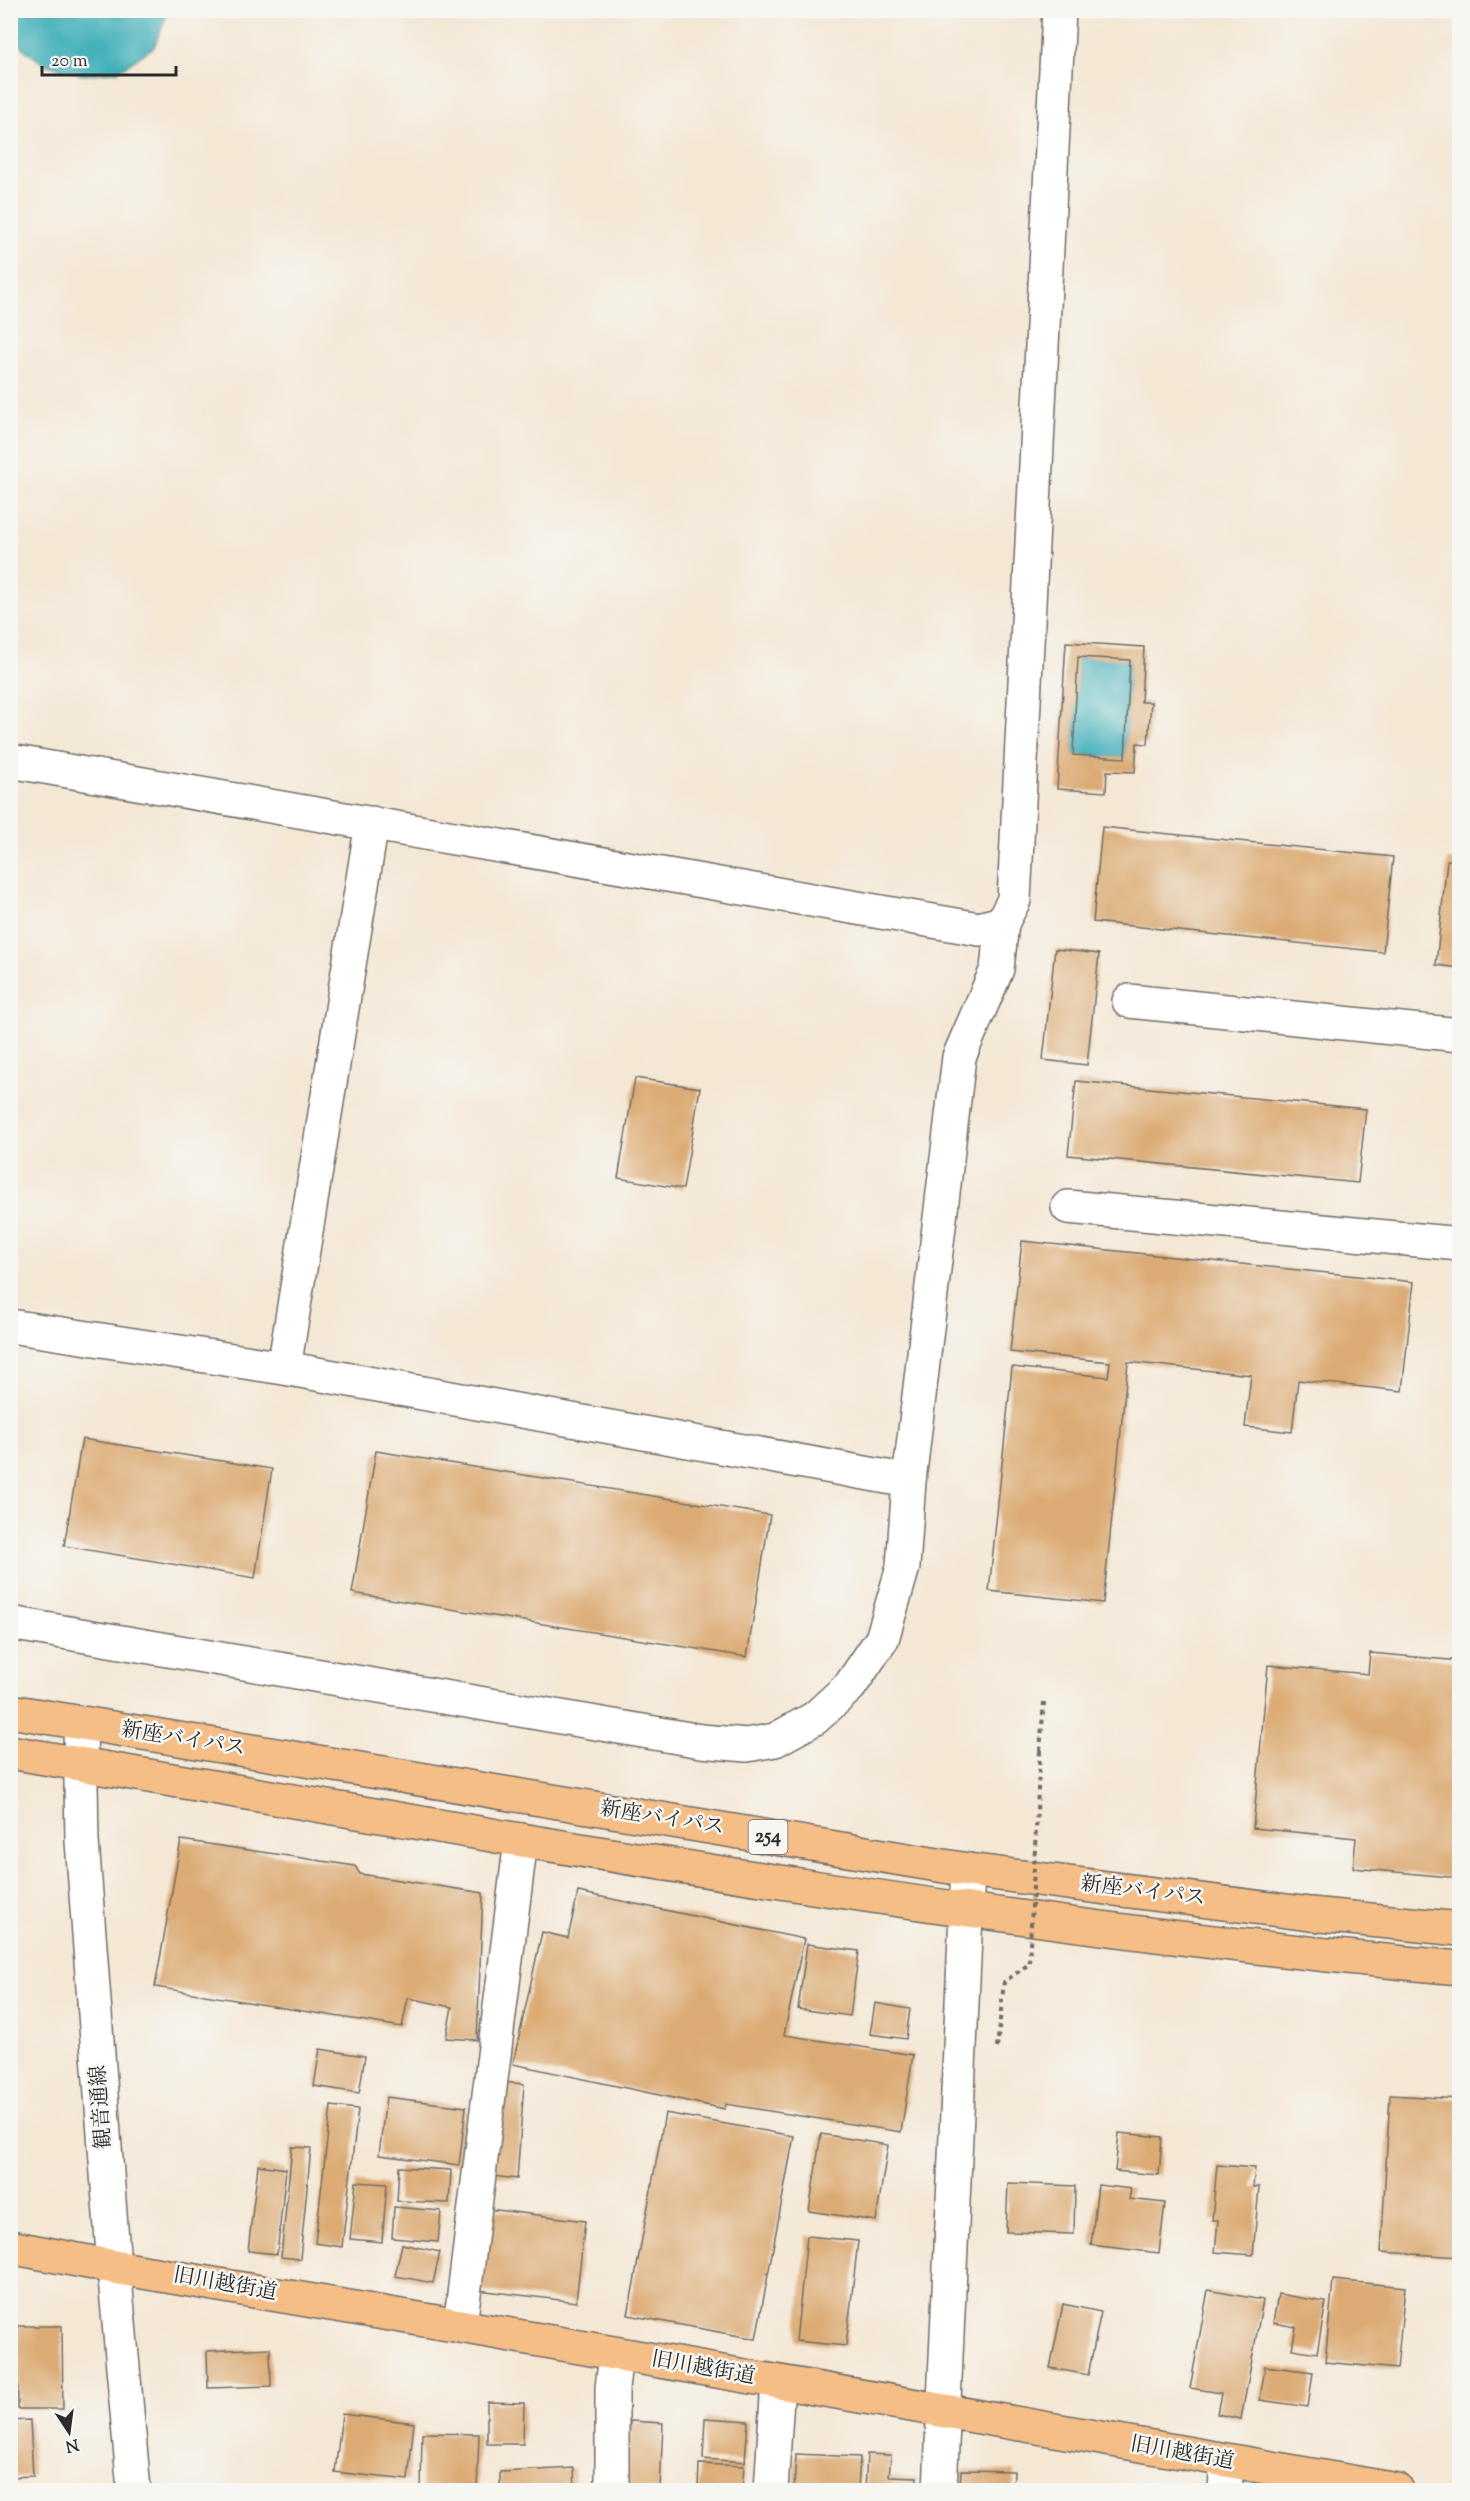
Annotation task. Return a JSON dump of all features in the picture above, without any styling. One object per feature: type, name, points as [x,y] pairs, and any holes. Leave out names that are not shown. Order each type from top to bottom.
[{"type":"main road","name":"新座バイパス","points":[[10,1711],[968,1870],[1310,1914],[1460,1929]]},
{"type":"main road","name":"新座バイパス","points":[[10,1752],[521,1840],[966,1910],[1304,1954],[1460,1968]]},
{"type":"main road","name":"旧川越街道","points":[[10,2247],[943,2412],[1226,2476],[1396,2490]]},
{"type":"street","points":[[10,1623],[701,1741],[747,1745],[775,1740],[815,1718],[850,1686],[882,1639],[903,1567],[909,1481],[959,1057],[997,969],[1002,923],[1014,900],[1059,10]]},
{"type":"street","points":[[10,761],[979,929],[1002,923]]},
{"type":"street","points":[[284,1368],[372,823]]},
{"type":"street","points":[[1129,1000],[1460,1035]]},
{"type":"street","points":[[1068,1207],[1460,1244]]},
{"type":"street","points":[[10,1326],[284,1368],[909,1481]]},
{"type":"street","name":"観音通線","points":[[80,1723],[82,1841],[114,2267],[134,2490]]},
{"type":"street","points":[[460,2326],[521,1840]]},
{"type":"street","points":[[940,2490],[968,1870]]},
{"type":"street","points":[[612,2490],[612,2388],[616,2354]]},
{"type":"street","points":[[771,2490],[778,2382]]},
{"type":"path","points":[[996,2048],[1004,1982],[1029,1964],[1044,1702]]},
{"type":"water","points":[[10,11],[168,11],[154,47],[118,71],[83,75],[44,64],[25,50],[11,32]]},
{"type":"water","points":[[1078,657],[1130,660],[1125,758],[1073,755]]},
{"type":"building","points":[[1066,642],[1144,647],[1141,702],[1151,702],[1148,744],[1137,743],[1135,772],[1107,771],[1106,792],[1057,789]],"holes":[[[1078,657],[1130,660],[1125,758],[1073,755]]]},
{"type":"building","points":[[1102,827],[1393,857],[1383,952],[1093,922]]},
{"type":"building","points":[[1447,860],[1460,861],[1460,968],[1436,965]]},
{"type":"building","points":[[1055,949],[1099,954],[1087,1065],[1043,1060]]},
{"type":"building","points":[[635,1078],[700,1088],[683,1189],[618,1178]]},
{"type":"building","points":[[1076,1081],[1366,1109],[1358,1183],[1068,1155]]},
{"type":"building","points":[[1022,1241],[1414,1282],[1402,1391],[1298,1380],[1292,1432],[1245,1427],[1251,1375],[1128,1362],[1103,1603],[989,1591],[1012,1367],[1108,1377],[1110,1362],[1010,1352]]},
{"type":"building","points":[[82,1439],[272,1469],[255,1578],[64,1546]]},
{"type":"building","points":[[376,1451],[770,1515],[747,1657],[352,1593]]},
{"type":"building","points":[[1370,1653],[1460,1661],[1460,1878],[1353,1868],[1356,1838],[1253,1828],[1268,1665],[1368,1674]]},
{"type":"building","points":[[181,1840],[355,1866],[360,1874],[483,1893],[477,2040],[446,2038],[452,2007],[408,1998],[402,2027],[155,1987]]},
{"type":"building","points":[[578,1892],[804,1939],[784,2035],[913,2055],[901,2132],[726,2104],[725,2109],[513,2064],[542,1932],[568,1938]]},
{"type":"building","points":[[807,1944],[859,1951],[850,2016],[798,2009]]},
{"type":"building","points":[[875,2003],[910,2009],[906,2039],[870,2034]]},
{"type":"building","points":[[320,2049],[365,2056],[359,2093],[314,2086]]},
{"type":"building","points":[[501,2082],[524,2084],[517,2179],[493,2176]]},
{"type":"building","points":[[1390,2095],[1460,2099],[1460,2257],[1381,2252]]},
{"type":"building","points":[[386,2097],[466,2107],[459,2165],[379,2155]]},
{"type":"building","points":[[331,2106],[358,2109],[342,2247],[315,2243]]},
{"type":"building","points":[[665,2113],[794,2136],[756,2339],[628,2315]]},
{"type":"building","points":[[1119,2133],[1162,2137],[1159,2175],[1115,2171]]},
{"type":"building","points":[[821,2134],[888,2145],[876,2221],[809,2211]]},
{"type":"building","points":[[292,2147],[311,2148],[300,2259],[281,2257]]},
{"type":"building","points":[[258,2165],[286,2169],[277,2254],[248,2251]]},
{"type":"building","points":[[1217,2165],[1255,2168],[1253,2187],[1259,2187],[1253,2255],[1215,2252],[1218,2220],[1212,2220]]},
{"type":"building","points":[[399,2167],[451,2170],[449,2203],[397,2201]]},
{"type":"building","points":[[356,2182],[387,2184],[382,2242],[350,2239]]},
{"type":"building","points":[[1008,2183],[1075,2186],[1074,2234],[1006,2232]]},
{"type":"building","points":[[1098,2185],[1131,2189],[1129,2199],[1165,2203],[1159,2253],[1091,2245]]},
{"type":"building","points":[[394,2207],[441,2211],[438,2242],[392,2238]]},
{"type":"building","points":[[488,2209],[585,2221],[576,2302],[478,2290]]},
{"type":"building","points":[[807,2236],[858,2241],[846,2346],[796,2341]]},
{"type":"building","points":[[402,2244],[440,2252],[433,2283],[395,2276]]},
{"type":"building","points":[[1333,2280],[1405,2287],[1397,2369],[1325,2362]]},
{"type":"building","points":[[1208,2290],[1263,2300],[1241,2419],[1217,2414],[1221,2393],[1190,2388]]},
{"type":"building","points":[[1278,2294],[1326,2302],[1317,2353],[1292,2349],[1296,2327],[1273,2323]]},
{"type":"building","points":[[1063,2304],[1101,2312],[1088,2375],[1050,2368]]},
{"type":"building","points":[[17,2326],[62,2326],[63,2409],[18,2409]]},
{"type":"building","points":[[270,2348],[271,2386],[208,2388],[207,2351]]},
{"type":"building","points":[[1265,2366],[1313,2372],[1308,2407],[1260,2400]]},
{"type":"building","points":[[487,2402],[524,2403],[523,2444],[487,2444]]},
{"type":"building","points":[[342,2414],[414,2423],[408,2480],[335,2472]]},
{"type":"building","points":[[705,2418],[748,2421],[745,2462],[703,2459]]},
{"type":"building","points":[[30,2420],[33,2476],[10,2477],[10,2421]]},
{"type":"building","points":[[630,2421],[663,2423],[660,2490],[626,2490]]},
{"type":"building","points":[[422,2433],[479,2434],[477,2490],[421,2490]]},
{"type":"building","points":[[796,2454],[860,2457],[858,2490],[794,2488]]},
{"type":"building","points":[[867,2454],[891,2455],[889,2476],[917,2477],[916,2490],[865,2490]]},
{"type":"building","points":[[699,2464],[744,2466],[742,2490],[698,2490]]},
{"type":"building","points":[[574,2468],[575,2490],[500,2490],[500,2472]]},
{"type":"building","points":[[961,2470],[1014,2471],[1013,2490],[960,2490]]}]
